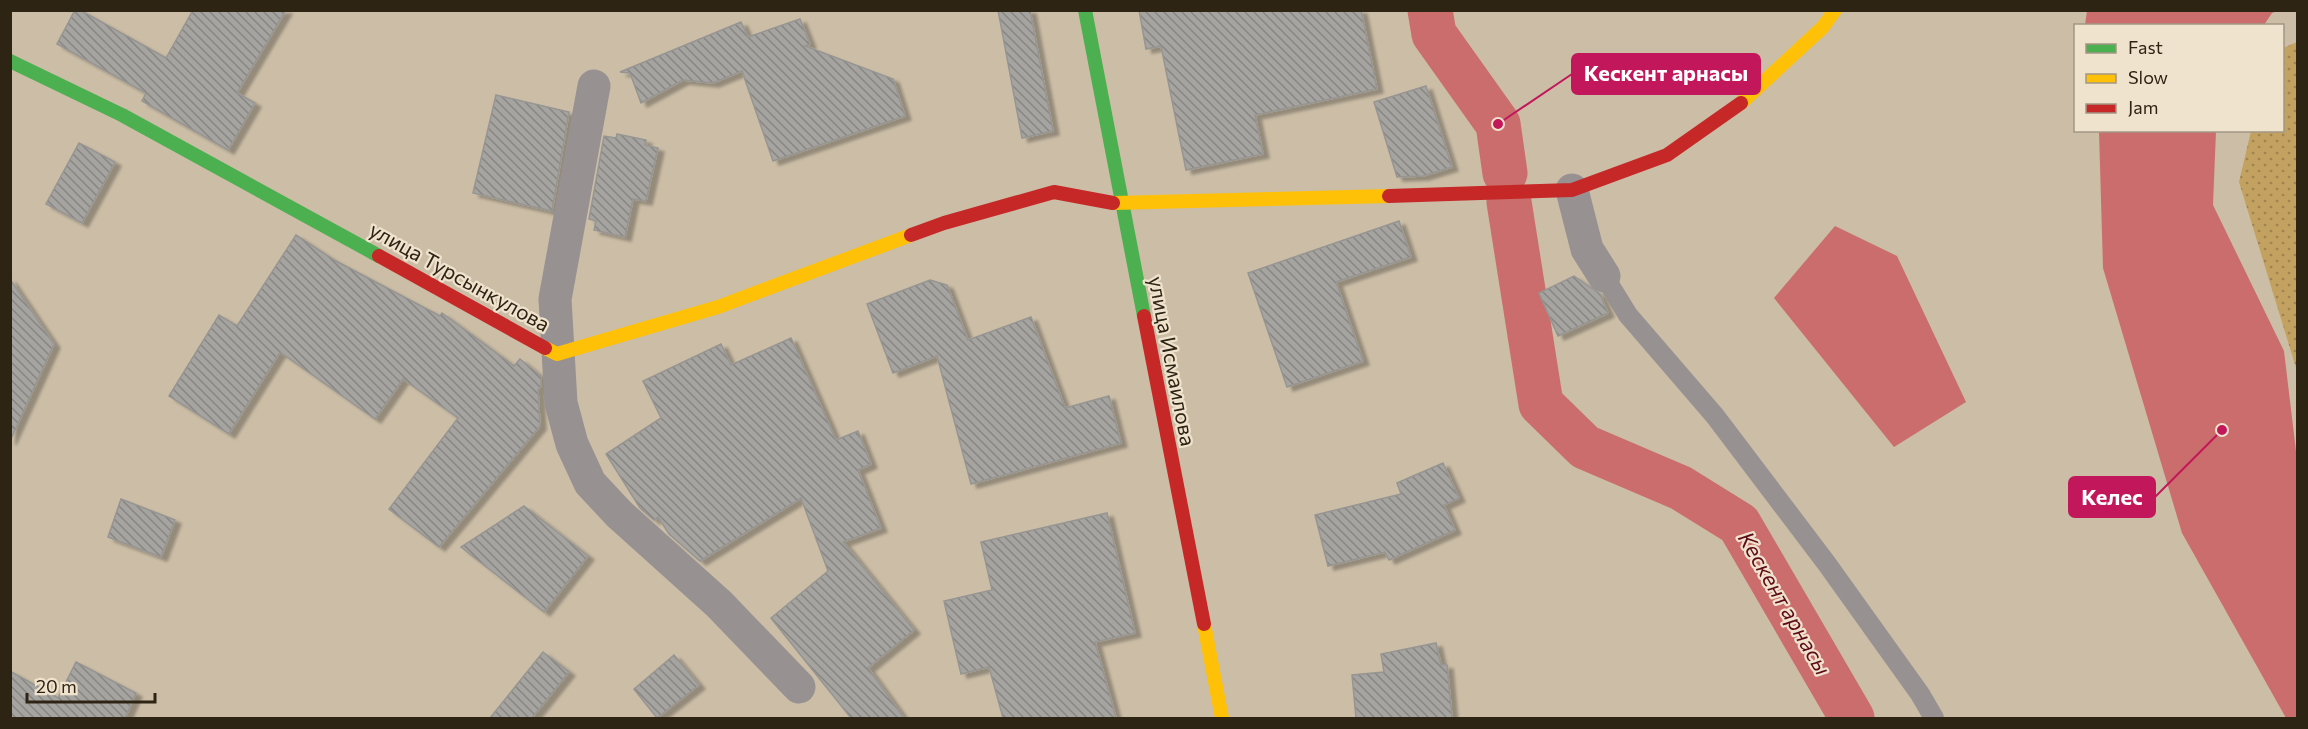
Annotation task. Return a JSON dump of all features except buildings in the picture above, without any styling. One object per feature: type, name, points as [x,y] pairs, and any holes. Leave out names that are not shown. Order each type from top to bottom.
[{"type":"street","name":"улица Исмаилова","points":[[1085,10],[1222,718]]},
{"type":"street","name":"улица Турсынкулова","points":[[10,61],[122,115],[557,354],[718,307],[944,223],[1054,192],[1121,204],[1572,190],[1667,155],[1748,98],[1823,27],[1835,10]]},
{"type":"street","points":[[594,86],[555,299],[561,403],[572,444],[591,483],[619,514],[719,604],[799,687]]},
{"type":"street","points":[[1572,190],[1587,249],[1604,276]]},
{"type":"lane","points":[[1604,276],[1628,315],[1715,416],[1827,564],[1920,694],[1934,718]]},
{"type":"shaded area","points":[[2087,10],[2277,11],[2272,13],[2265,24],[2085,24]]},
{"type":"shaded area","points":[[2297,42],[2297,371],[2239,182],[2251,132],[2284,132],[2284,48]]},
{"type":"shaded area","points":[[2099,132],[2216,132],[2213,205],[2284,351],[2298,468],[2297,718],[2286,718],[2182,533],[2103,268]]},
{"type":"shaded area","points":[[1835,226],[1897,256],[1966,402],[1894,447],[1774,298]]},
{"type":"waterway","name":"Кескент арнасы","points":[[1430,10],[1434,34],[1498,124],[1505,173]]},
{"type":"waterway","name":"Кескент арнасы","points":[[1509,202],[1541,404],[1585,447],[1681,488],[1739,524],[1852,718]]},
{"type":"traffic: fast","points":[[1085,10],[1144,316]]},
{"type":"traffic: fast","points":[[10,61],[122,115],[379,256]]},
{"type":"traffic: slow","points":[[1741,103],[1823,27],[1835,10]]},
{"type":"traffic: slow","points":[[1113,203],[1389,196]]},
{"type":"traffic: slow","points":[[545,348],[557,354],[718,307],[911,235]]},
{"type":"traffic: slow","points":[[1204,624],[1222,718]]},
{"type":"traffic: jam","points":[[1389,196],[1572,190],[1667,155],[1741,103]]},
{"type":"traffic: jam","points":[[911,235],[944,223],[1054,192],[1113,203]]},
{"type":"traffic: jam","points":[[379,256],[545,348]]},
{"type":"traffic: jam","points":[[1144,316],[1204,624]]},
{"type":"place","name":"Кескент арнасы","points":[[1498,124]]},
{"type":"place","name":"Келес","points":[[2222,430]]}]
